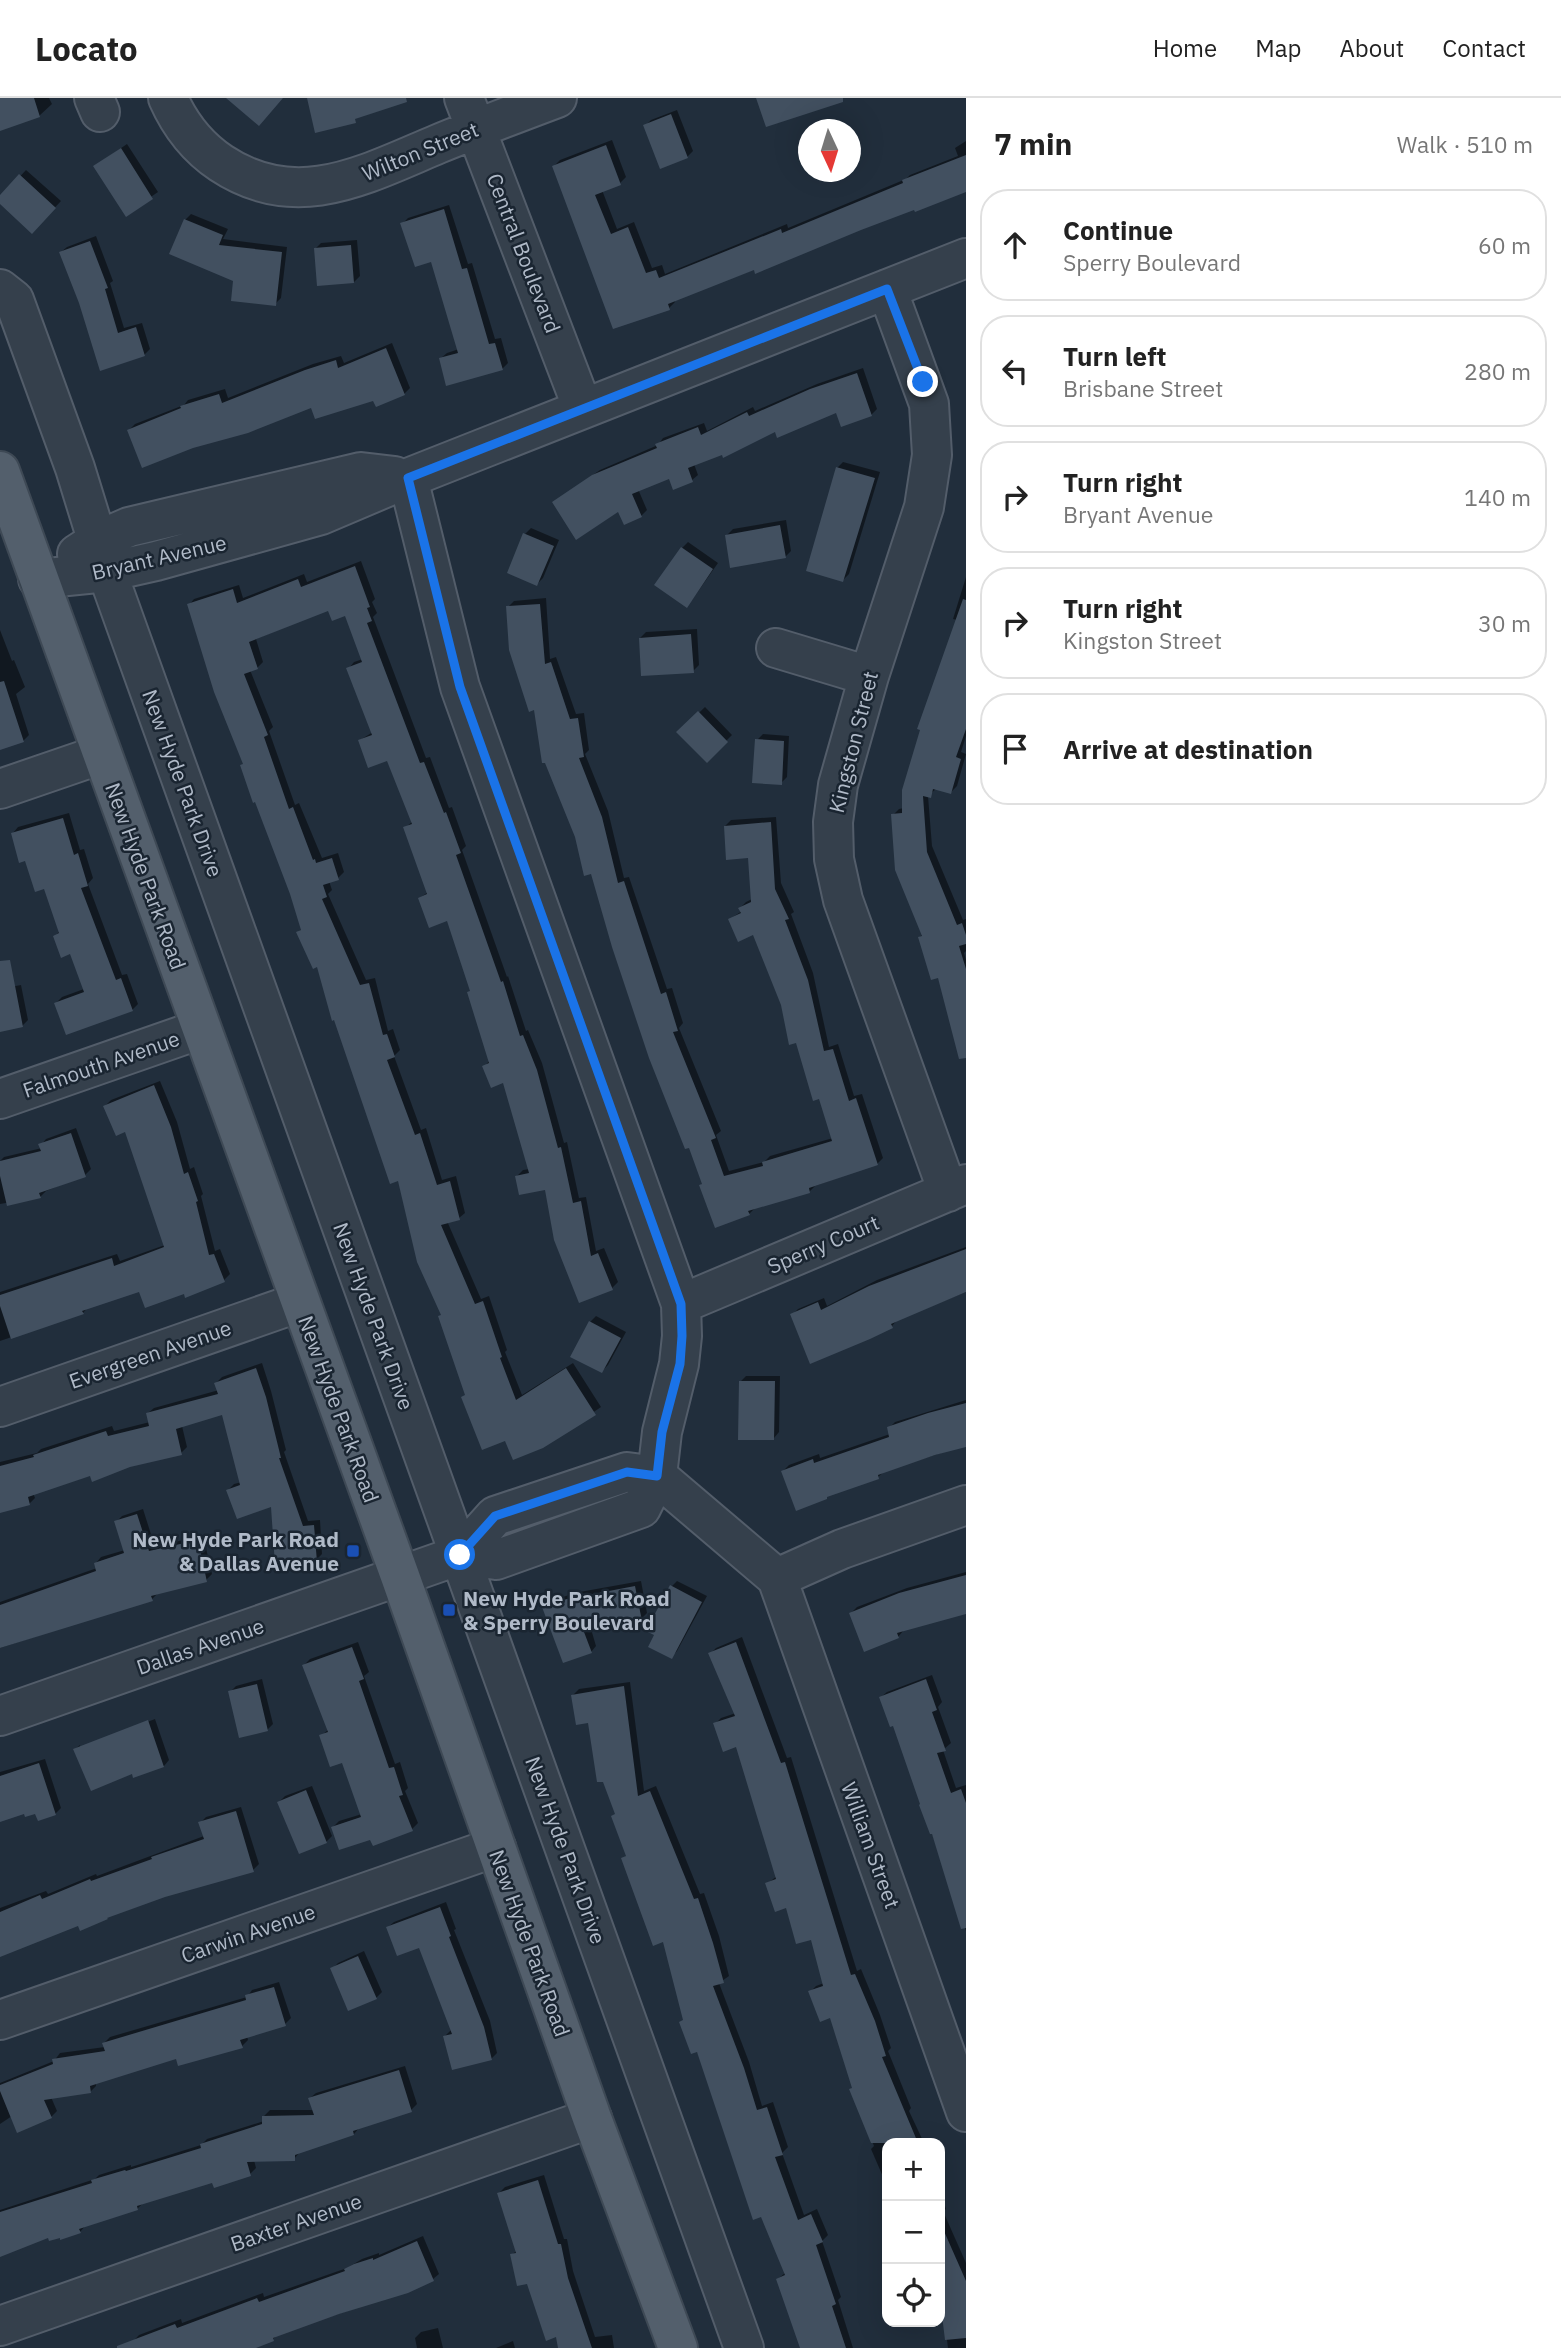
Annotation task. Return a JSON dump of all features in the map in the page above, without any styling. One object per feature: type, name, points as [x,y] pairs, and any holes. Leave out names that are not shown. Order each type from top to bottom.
[{"type":"main road","name":"New Hyde Park Road","points":[[1,478],[678,2348]]},
{"type":"street","name":"Wilton Street","points":[[168,98],[182,126],[210,156],[251,181],[280,187],[320,187],[356,178],[470,113],[557,98]]},
{"type":"street","name":"Central Boulevard","points":[[470,113],[583,409]]},
{"type":"street","name":"Bryant Avenue","points":[[38,579],[102,556],[129,527],[361,472],[408,478],[966,258]]},
{"type":"street","name":"New Hyde Park Drive","points":[[0,289],[14,300],[75,468],[102,556],[744,2348]]},
{"type":"street","name":"Kingston Street","points":[[887,289],[929,404],[932,456],[924,507],[869,676],[838,785],[832,822],[834,859],[844,900],[957,1188]]},
{"type":"street","points":[[408,478],[460,687],[681,1304],[680,1364],[662,1432],[657,1476]]},
{"type":"street","points":[[776,648],[869,676]]},
{"type":"street","points":[[0,789],[102,754]]},
{"type":"street","name":"Falmouth Avenue","points":[[0,1099],[201,1029]]},
{"type":"street","name":"Sperry Court","points":[[681,1304],[957,1188]]},
{"type":"street","name":"Evergreen Avenue","points":[[0,1406],[300,1302]]},
{"type":"street","points":[[460,1555],[495,1516],[627,1472],[657,1476],[776,1578],[842,1549],[966,1505]]},
{"type":"street","name":"Dallas Avenue","points":[[0,1716],[460,1555]]},
{"type":"street","name":"William Street","points":[[776,1578],[966,2112]]},
{"type":"street","name":"Carwin Avenue","points":[[0,2020],[496,1846]]},
{"type":"street","name":"Baxter Avenue","points":[[0,2326],[593,2118]]},
{"type":"building","points":[[0,98],[34,98],[40,117],[0,131]]},
{"type":"building","points":[[226,98],[283,98],[259,126]]},
{"type":"building","points":[[307,98],[406,98],[407,102],[355,119],[356,123],[315,133]]},
{"type":"building","points":[[756,98],[843,98],[843,102],[766,127]]},
{"type":"building","points":[[671,114],[688,158],[660,169],[643,125]]},
{"type":"building","points":[[606,145],[621,185],[595,195],[611,234],[628,227],[646,273],[656,270],[659,278],[781,229],[782,233],[966,155],[966,192],[861,230],[755,274],[754,270],[668,304],[670,310],[613,329],[552,166]]},
{"type":"building","points":[[121,148],[153,199],[126,217],[93,166]]},
{"type":"building","points":[[19,174],[56,208],[32,234],[0,204],[0,195]]},
{"type":"building","points":[[444,209],[462,269],[467,268],[489,344],[495,343],[503,370],[446,386],[439,358],[458,353],[431,262],[415,267],[400,223]]},
{"type":"building","points":[[184,219],[223,235],[219,245],[282,252],[276,306],[231,301],[233,281],[169,254]]},
{"type":"building","points":[[90,241],[108,288],[105,289],[118,333],[136,327],[145,356],[100,371],[79,303],[59,252]]},
{"type":"building","points":[[351,245],[354,283],[317,286],[314,248]]},
{"type":"building","points":[[386,348],[405,395],[376,407],[373,401],[315,419],[311,408],[248,433],[193,448],[142,468],[127,430],[181,408],[180,406],[219,394],[222,403],[305,370],[336,360],[338,368]]},
{"type":"building","points":[[857,373],[872,416],[841,427],[836,413],[777,438],[775,432],[723,458],[722,455],[688,468],[693,482],[673,490],[669,479],[632,494],[642,517],[624,525],[618,512],[576,540],[552,502],[592,475],[657,448],[655,444],[698,427],[701,435],[747,412],[749,416],[810,389]]},
{"type":"building","points":[[836,467],[875,478],[843,582],[806,571]]},
{"type":"building","points":[[780,525],[786,558],[730,568],[725,535]]},
{"type":"building","points":[[523,533],[554,546],[537,586],[507,573]]},
{"type":"building","points":[[681,547],[713,569],[687,608],[654,585]]},
{"type":"building","points":[[355,566],[370,607],[367,608],[372,621],[367,623],[420,763],[424,762],[444,813],[446,812],[461,853],[456,855],[501,982],[503,981],[520,1036],[523,1035],[537,1070],[558,1148],[561,1147],[573,1203],[581,1201],[591,1256],[598,1253],[613,1290],[579,1303],[554,1240],[545,1190],[519,1195],[515,1176],[529,1173],[503,1083],[491,1088],[482,1066],[489,1063],[467,992],[470,991],[447,921],[429,928],[418,898],[427,894],[403,827],[412,824],[387,761],[368,768],[358,740],[372,735],[346,668],[362,662],[345,616],[332,621],[328,611],[249,642],[258,669],[244,674],[268,735],[264,737],[289,809],[293,807],[313,860],[315,859],[316,863],[332,858],[339,880],[323,885],[327,897],[322,899],[360,985],[369,983],[383,1035],[387,1034],[395,1057],[387,1060],[415,1135],[420,1133],[437,1185],[450,1181],[460,1220],[441,1225],[475,1304],[483,1301],[516,1400],[566,1368],[596,1415],[543,1448],[513,1460],[505,1441],[482,1450],[461,1397],[465,1395],[438,1316],[441,1315],[417,1262],[398,1181],[390,1184],[334,1020],[332,1021],[317,967],[313,969],[296,932],[301,930],[290,894],[255,802],[253,803],[240,765],[243,764],[214,692],[187,604],[233,589],[237,603],[298,579],[301,587]]},
{"type":"building","points":[[963,599],[966,600],[966,729],[956,757],[961,759],[951,794],[933,789],[931,798],[923,796],[927,852],[957,925],[962,923],[966,935],[966,944],[959,946],[966,969],[966,1058],[959,1059],[938,978],[931,980],[918,937],[922,936],[895,870],[891,814],[902,813],[902,790],[920,730],[917,729]]},
{"type":"building","points":[[540,604],[545,664],[551,662],[570,719],[578,718],[584,757],[579,758],[602,817],[618,883],[624,881],[661,994],[666,992],[678,1031],[673,1032],[716,1138],[711,1140],[724,1176],[763,1166],[762,1162],[832,1141],[819,1099],[813,1101],[796,1043],[789,1045],[781,1005],[753,935],[738,942],[728,919],[741,913],[738,908],[751,902],[748,858],[726,860],[724,826],[771,822],[775,889],[789,919],[785,920],[808,980],[824,1051],[833,1049],[849,1101],[856,1098],[878,1165],[809,1188],[810,1193],[748,1211],[750,1215],[715,1228],[689,1148],[685,1149],[649,1058],[591,874],[584,876],[575,837],[545,763],[542,763],[534,710],[529,712],[509,650],[506,606]]},
{"type":"building","points":[[691,634],[694,673],[641,676],[639,638]]},
{"type":"building","points":[[4,681],[24,742],[0,750],[0,682]]},
{"type":"building","points":[[698,711],[728,742],[707,763],[676,732]]},
{"type":"building","points":[[755,739],[784,741],[782,785],[752,783]]},
{"type":"building","points":[[63,818],[74,855],[78,853],[88,886],[81,888],[116,980],[121,978],[133,1011],[66,1035],[54,1003],[84,992],[70,954],[61,958],[53,936],[59,933],[44,889],[35,892],[25,861],[19,863],[11,833]]},
{"type":"building","points":[[10,960],[23,1027],[0,1032],[0,961]]},
{"type":"building","points":[[154,1085],[171,1127],[184,1174],[188,1172],[198,1201],[196,1202],[209,1255],[214,1254],[225,1282],[185,1298],[184,1294],[145,1308],[139,1292],[11,1339],[0,1306],[0,1295],[112,1258],[114,1266],[164,1247],[125,1132],[116,1136],[103,1106]]},
{"type":"building","points":[[71,1133],[86,1177],[39,1193],[41,1198],[7,1206],[0,1176],[0,1161],[41,1151],[38,1144]]},
{"type":"building","points":[[966,1249],[966,1292],[891,1324],[893,1328],[870,1339],[810,1364],[790,1314],[818,1302],[821,1310],[869,1286]]},
{"type":"building","points":[[589,1321],[621,1338],[602,1373],[570,1357]]},
{"type":"building","points":[[256,1368],[266,1397],[279,1458],[303,1526],[314,1525],[317,1562],[275,1565],[271,1507],[237,1519],[226,1490],[240,1485],[222,1415],[176,1429],[182,1455],[130,1467],[92,1482],[90,1476],[28,1497],[30,1505],[0,1513],[0,1466],[34,1457],[33,1455],[106,1431],[108,1436],[149,1426],[146,1413],[218,1394],[214,1383]]},
{"type":"building","points":[[739,1381],[775,1381],[774,1440],[738,1440]]},
{"type":"building","points":[[966,1403],[966,1447],[878,1475],[879,1479],[796,1511],[781,1471],[813,1459],[814,1463],[889,1437],[887,1427]]},
{"type":"building","points":[[137,1514],[149,1551],[198,1540],[207,1582],[151,1596],[153,1601],[0,1648],[0,1605],[96,1571],[94,1563],[124,1553],[114,1521]]},
{"type":"building","points":[[966,1575],[966,1614],[897,1633],[899,1638],[864,1652],[849,1613],[899,1593]]},
{"type":"building","points":[[670,1585],[702,1602],[672,1659],[648,1647],[654,1635],[646,1631]]},
{"type":"building","points":[[635,1586],[642,1621],[584,1632],[592,1653],[563,1663],[542,1607],[567,1599]]},
{"type":"building","points":[[736,1642],[781,1763],[785,1762],[851,1975],[855,1974],[875,2021],[886,2056],[882,2057],[916,2138],[882,2138],[882,2143],[871,2143],[849,2089],[852,2088],[830,2018],[820,2022],[808,1991],[823,1986],[811,1940],[796,1944],[786,1908],[775,1912],[765,1883],[776,1879],[736,1747],[723,1752],[713,1723],[735,1716],[708,1653]]},
{"type":"building","points":[[352,1647],[364,1679],[359,1681],[389,1768],[394,1767],[403,1795],[399,1796],[413,1831],[373,1846],[370,1840],[339,1850],[331,1827],[361,1817],[342,1763],[330,1767],[319,1735],[328,1732],[302,1665]]},
{"type":"building","points":[[926,1679],[937,1710],[932,1712],[946,1751],[937,1753],[951,1793],[961,1789],[966,1803],[966,1928],[961,1929],[932,1834],[919,1805],[893,1726],[890,1727],[879,1697]]},
{"type":"building","points":[[257,1684],[268,1731],[239,1738],[228,1691]]},
{"type":"building","points":[[624,1686],[638,1796],[650,1791],[694,1899],[698,1898],[724,1983],[713,1986],[757,2110],[767,2107],[783,2155],[775,2157],[798,2220],[811,2214],[823,2242],[816,2245],[836,2304],[832,2306],[846,2348],[800,2348],[776,2279],[785,2275],[761,2217],[753,2220],[697,2052],[691,2054],[679,2022],[683,2020],[663,1942],[653,1946],[621,1858],[626,1856],[611,1816],[615,1814],[603,1782],[597,1782],[588,1723],[576,1725],[571,1695]]},
{"type":"building","points":[[148,1720],[164,1767],[133,1778],[132,1774],[91,1791],[73,1749]]},
{"type":"building","points":[[39,1763],[56,1815],[38,1821],[35,1814],[25,1817],[24,1814],[0,1822],[0,1776]]},
{"type":"building","points":[[306,1790],[327,1843],[299,1854],[277,1802]]},
{"type":"building","points":[[236,1811],[254,1872],[165,1897],[80,1931],[78,1926],[0,1957],[0,1912],[40,1895],[42,1899],[204,1839],[198,1822]]},
{"type":"building","points":[[440,1907],[484,2027],[492,2060],[452,2070],[443,2036],[452,2034],[419,1948],[397,1956],[386,1927]]},
{"type":"building","points":[[358,1956],[377,1999],[348,2011],[330,1968]]},
{"type":"building","points":[[274,1987],[286,2026],[240,2040],[243,2048],[178,2066],[176,2059],[90,2086],[91,2093],[44,2100],[52,2118],[17,2133],[0,2085],[53,2064],[52,2059],[105,2051],[102,2043],[246,2000],[245,1995]]},
{"type":"building","points":[[399,2070],[412,2112],[353,2131],[354,2135],[295,2155],[295,2161],[247,2162],[251,2176],[214,2188],[212,2183],[137,2206],[138,2210],[79,2229],[81,2233],[60,2240],[49,2241],[48,2238],[0,2257],[0,2212],[92,2183],[91,2180],[201,2148],[200,2144],[262,2124],[262,2116],[314,2115],[308,2098]]},
{"type":"building","points":[[538,2180],[558,2244],[561,2244],[568,2278],[592,2348],[558,2348],[556,2337],[546,2341],[527,2284],[517,2286],[510,2254],[516,2253],[497,2193]]},
{"type":"building","points":[[945,2233],[966,2281],[966,2338],[945,2340]]},
{"type":"building","points":[[417,2241],[434,2281],[408,2293],[273,2338],[274,2341],[256,2348],[117,2348],[175,2324],[177,2328],[257,2298],[259,2302]]},
{"type":"place","name":"New Hyde Park Road & Dallas Avenue","points":[[353,1551]]},
{"type":"place","name":"New Hyde Park Road & Sperry Boulevard","points":[[449,1610]]},
{"type":"route","points":[[460,1555],[495,1516],[627,1472],[657,1476],[662,1432],[680,1364],[681,1304],[460,687],[408,478],[887,289],[923,382]]}]
